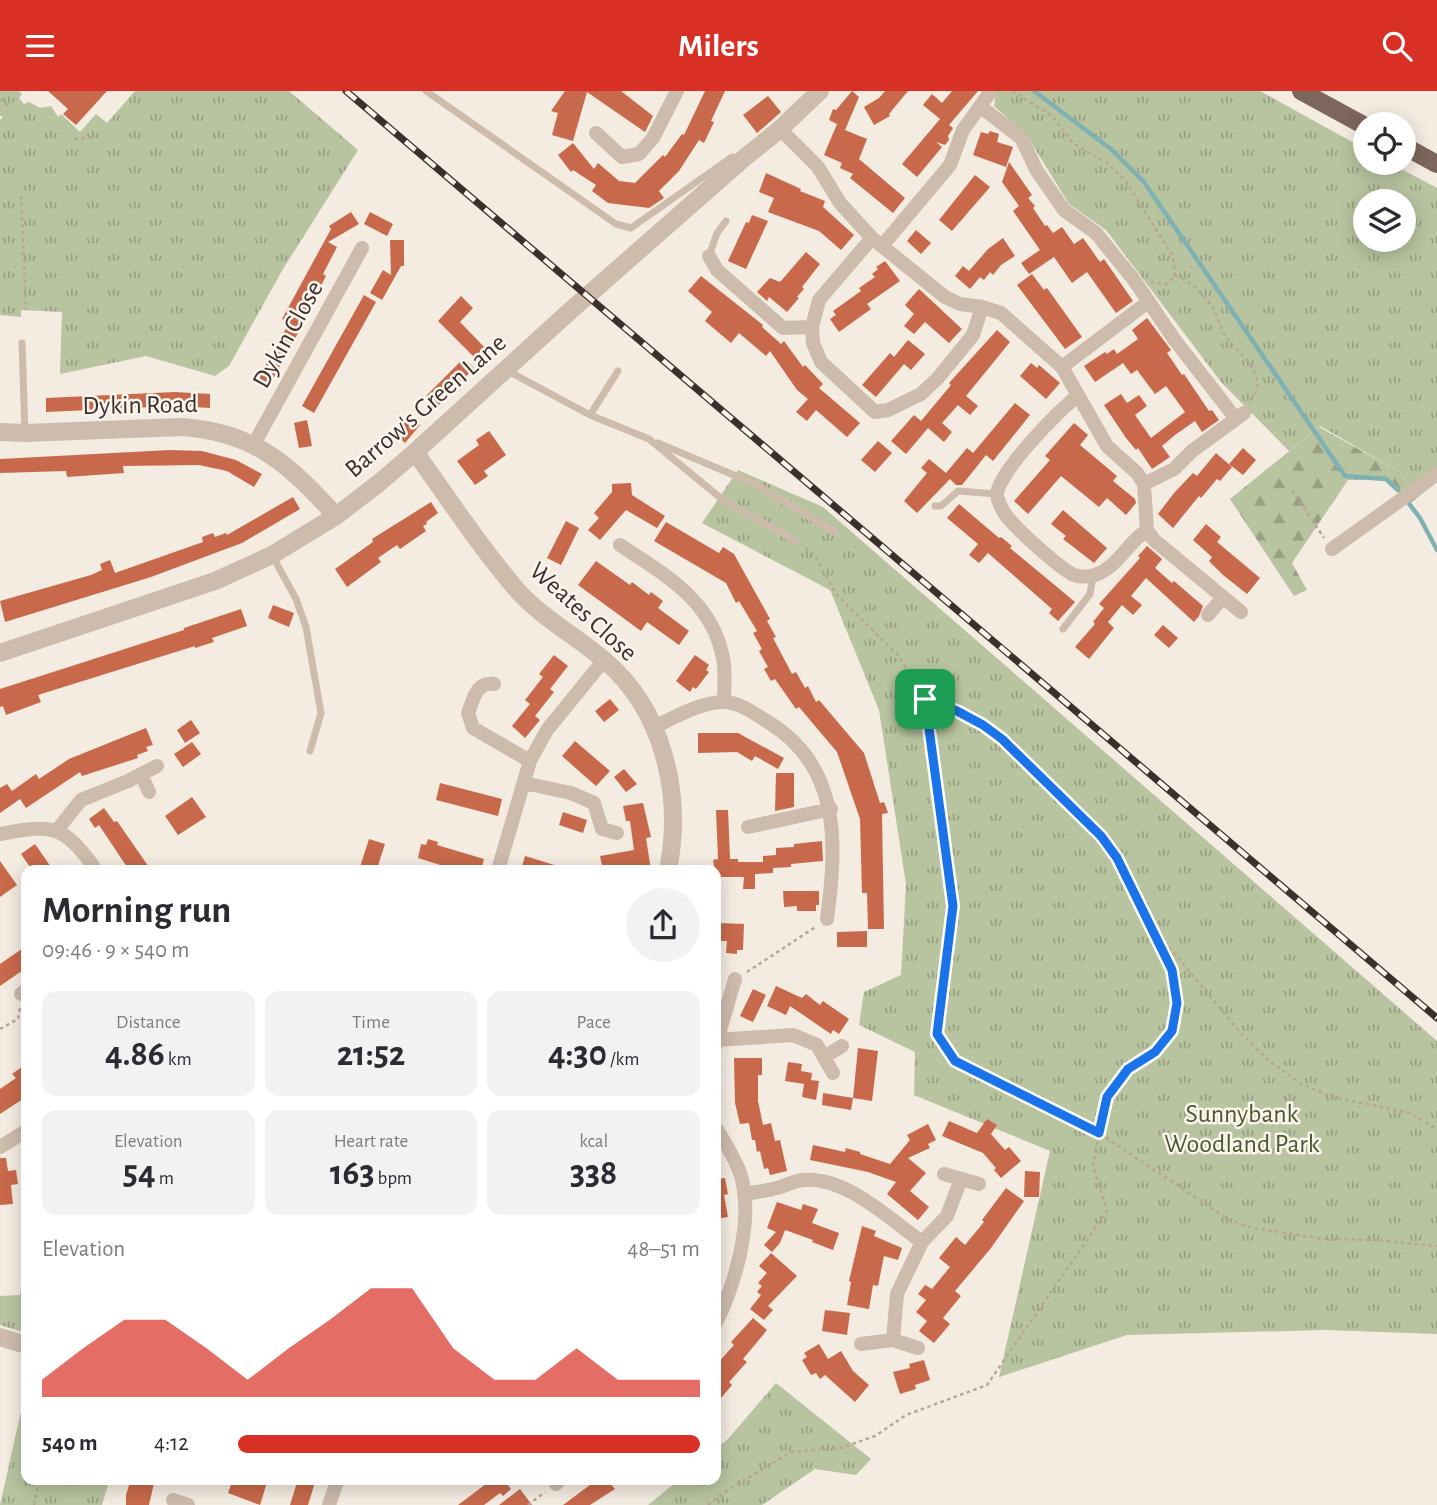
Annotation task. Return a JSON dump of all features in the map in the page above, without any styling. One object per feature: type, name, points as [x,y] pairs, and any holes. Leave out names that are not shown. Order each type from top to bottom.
[{"type":"main road","points":[[1301,91],[1353,119]]},
{"type":"main road","points":[[1416,153],[1437,164]]},
{"type":"street","points":[[596,133],[622,157],[639,154],[653,138],[675,96],[661,91]]},
{"type":"street","name":"Barrow's Green Lane","points":[[0,653],[215,581],[272,555],[336,516],[379,484],[618,268],[780,129],[820,91]]},
{"type":"street","points":[[982,307],[973,335],[938,378],[920,394],[888,411],[875,412],[821,362],[813,343],[812,327],[818,300],[950,165],[963,130],[991,91]]},
{"type":"street","points":[[981,107],[1021,138],[1037,171],[1064,210],[1096,233],[1237,415],[1174,469],[1144,484]]},
{"type":"street","points":[[780,129],[818,167],[840,203],[877,242],[945,297],[960,305],[982,307],[1001,313],[1062,367],[1107,446],[1137,473],[1144,484],[1147,530],[1154,540],[1241,612]]},
{"type":"street","name":"Dykin Close","points":[[254,444],[362,248]]},
{"type":"street","points":[[709,255],[717,270],[783,328],[812,327]]},
{"type":"street","points":[[1062,367],[1148,302]]},
{"type":"street","points":[[1077,396],[1065,405],[1003,476],[997,494],[1008,519],[1065,570],[1077,576],[1093,576],[1107,570],[1137,536],[1147,530]]},
{"type":"street","name":"Dykin Road","points":[[0,432],[182,426],[207,429],[254,444],[283,463],[307,484],[336,516]]},
{"type":"street","name":"Weates Close","points":[[415,452],[518,590],[541,613],[604,660],[635,694],[654,727],[667,767],[674,810],[673,848],[669,865]]},
{"type":"street","points":[[1332,549],[1437,474]]},
{"type":"street","points":[[620,545],[684,589],[712,624],[723,659],[724,702]]},
{"type":"street","points":[[1208,615],[1223,597]]},
{"type":"street","points":[[499,865],[530,761],[547,730],[604,660]]},
{"type":"street","points":[[494,684],[485,683],[479,687],[467,713],[473,728],[530,761]]},
{"type":"street","points":[[654,727],[705,706],[724,702],[744,707],[789,734],[805,752],[818,774],[831,809],[833,876],[827,919]]},
{"type":"street","points":[[58,829],[81,800],[157,766]]},
{"type":"street","points":[[141,775],[149,792]]},
{"type":"street","points":[[524,783],[571,793],[594,803],[602,829],[617,832]]},
{"type":"street","points":[[748,827],[831,809]]},
{"type":"street","points":[[0,834],[34,828],[58,829],[84,852],[93,865]]},
{"type":"street","points":[[721,1025],[735,979]]},
{"type":"street","points":[[721,1042],[793,1035],[817,1045],[833,1073]]},
{"type":"street","points":[[824,1057],[842,1047]]},
{"type":"street","points":[[0,1147],[21,1134]]},
{"type":"street","points":[[721,1137],[736,1163],[744,1194],[743,1237],[736,1275],[721,1312]]},
{"type":"street","points":[[944,1174],[979,1184]]},
{"type":"street","points":[[893,1340],[897,1294],[922,1242],[947,1216],[961,1179]]},
{"type":"street","points":[[744,1194],[801,1180],[820,1180],[868,1201],[922,1242]]},
{"type":"street","points":[[0,1337],[21,1343]]},
{"type":"street","points":[[861,1344],[893,1340],[918,1348]]},
{"type":"street","points":[[329,1505],[336,1485]]},
{"type":"street","points":[[173,1500],[188,1505]]},
{"type":"lane","points":[[426,91],[616,224],[631,228],[732,157],[743,159]]},
{"type":"lane","points":[[709,255],[717,233],[726,221]]},
{"type":"lane","points":[[22,343],[25,433]]},
{"type":"lane","points":[[506,369],[590,415],[755,484],[835,532]]},
{"type":"lane","points":[[590,415],[618,371]]},
{"type":"lane","points":[[649,439],[723,500],[796,541]]},
{"type":"lane","points":[[935,506],[941,506],[958,491],[997,494]]},
{"type":"lane","points":[[272,555],[296,599],[306,627],[321,713],[310,751]]},
{"type":"lane","points":[[1063,629],[1090,594],[1093,576]]},
{"type":"path","points":[[1012,91],[1052,116],[1074,144],[1109,164],[1126,182],[1173,256],[1175,276]]},
{"type":"path","points":[[0,99],[8,106]]},
{"type":"path","points":[[74,139],[95,137]]},
{"type":"path","points":[[22,195],[26,310]]},
{"type":"path","points":[[1138,287],[1150,282],[1167,284],[1175,276]]},
{"type":"path","points":[[1175,276],[1192,285],[1212,307],[1226,338],[1244,355],[1257,375],[1258,387],[1237,415]]},
{"type":"path","points":[[1292,490],[1332,549]]},
{"type":"path","points":[[796,541],[815,556],[836,594],[898,655],[925,699],[953,906],[937,1034],[955,1061],[1099,1133],[1227,1219],[1252,1228],[1324,1238],[1437,1246]]},
{"type":"path","points":[[708,1505],[791,1452],[841,1448],[875,1436],[906,1415],[987,1385],[1107,1211],[1093,1165],[1107,1097],[1128,1069],[1155,1052],[1172,1031],[1177,1003],[1172,970],[1117,858],[1101,836],[1002,739],[957,711],[925,699]]},
{"type":"path","points":[[735,979],[827,919]]},
{"type":"path","points":[[1149,923],[1240,1032],[1268,1060],[1300,1083],[1332,1097],[1410,1114],[1437,1129]]},
{"type":"path","points":[[0,1028],[18,1019],[21,1006]]},
{"type":"path","points":[[34,1505],[38,1485]]},
{"type":"path","points":[[528,1505],[554,1485]]},
{"type":"green space","points":[[0,91],[19,91],[22,94],[19,98],[24,104],[29,102],[40,108],[51,106],[58,117],[61,114],[80,132],[96,114],[107,123],[135,91],[289,91],[358,150],[283,269],[229,366],[215,376],[146,356],[60,374],[62,312],[21,310],[21,317],[0,315],[0,120],[3,117],[0,116]]},
{"type":"green space","points":[[996,91],[1260,91],[1353,142],[1353,175],[1413,175],[1437,188],[1437,482],[1417,498],[1400,472],[1320,426],[1289,451],[1221,382],[1106,230],[1069,204],[1027,136],[994,106]]},
{"type":"green space","points":[[1319,427],[1400,472],[1417,498],[1409,504],[1385,480],[1348,480],[1292,563],[1307,590],[1294,596],[1230,499]]},
{"type":"green space","name":"Sunnybank Woodland Park","points":[[738,470],[823,507],[1437,1041],[1437,1334],[1325,1330],[1127,1335],[999,1377],[1050,1151],[914,1095],[915,1052],[859,1025],[864,992],[901,975],[906,884],[879,710],[830,590],[702,523]]},
{"type":"green space","points":[[21,1289],[21,1331],[0,1325],[0,1296],[20,1295]]},
{"type":"green space","points":[[776,1383],[871,1459],[856,1475],[815,1469],[762,1505],[648,1505],[673,1485],[721,1485],[721,1445]]},
{"type":"green space","points":[[21,1411],[21,1485],[108,1485],[102,1505],[0,1505]]},
{"type":"building","points":[[48,91],[107,91],[76,125],[63,114],[68,109]]},
{"type":"building","points":[[565,91],[621,91],[653,116],[645,132],[587,92],[573,141],[552,135],[558,113],[551,111]]},
{"type":"building","points":[[705,91],[725,91],[704,143],[699,140],[679,171],[659,191],[664,198],[649,208],[608,203],[592,191],[596,185],[573,170],[571,172],[558,155],[573,143],[594,169],[598,163],[619,181],[635,183],[663,155],[665,157],[682,134],[684,135]]},
{"type":"building","points":[[852,91],[859,97],[845,130],[867,139],[859,159],[905,198],[893,213],[850,178],[853,174],[840,168],[842,163],[824,155],[837,124],[829,120],[833,109],[836,110]]},
{"type":"building","points":[[885,91],[908,91],[890,116],[874,125],[864,107]]},
{"type":"building","points":[[952,91],[978,91],[949,125],[953,128],[945,145],[936,142],[942,147],[917,177],[902,164],[940,119],[923,105],[932,94],[942,103]]},
{"type":"building","points":[[768,96],[781,112],[757,133],[743,115]]},
{"type":"building","points":[[990,131],[999,134],[997,142],[1013,147],[1006,167],[973,155],[981,132],[988,134]]},
{"type":"building","points":[[1009,162],[1032,195],[1028,198],[1045,226],[1053,233],[1062,227],[1074,244],[1083,238],[1100,262],[1104,259],[1133,301],[1116,313],[1087,272],[1072,283],[1054,257],[1029,274],[1021,263],[1040,250],[1013,211],[1019,206],[1002,182]]},
{"type":"building","points":[[766,173],[825,201],[823,207],[854,235],[841,250],[819,231],[768,212],[774,198],[759,192]]},
{"type":"building","points":[[975,175],[990,187],[952,231],[939,220]]},
{"type":"building","points":[[351,212],[359,224],[328,242],[337,247],[323,274],[326,276],[311,305],[313,306],[270,384],[260,379],[289,323],[282,319],[331,229],[329,226]]},
{"type":"building","points":[[370,212],[393,224],[387,236],[364,224]]},
{"type":"building","points":[[752,215],[768,221],[746,269],[728,261]]},
{"type":"building","points":[[916,230],[931,243],[921,254],[907,241]]},
{"type":"building","points":[[1003,238],[1015,256],[1001,265],[993,275],[990,272],[984,280],[980,277],[970,289],[955,276],[963,266],[969,271],[988,249]]},
{"type":"building","points":[[390,240],[404,240],[404,266],[401,266],[382,300],[370,293],[383,270],[391,275]]},
{"type":"building","points":[[806,252],[820,264],[787,312],[769,297],[767,301],[757,292],[770,278],[780,282]]},
{"type":"building","points":[[885,261],[900,281],[867,304],[871,309],[839,332],[830,319],[836,315],[833,311],[861,291],[859,288],[875,277],[872,274],[878,269],[876,267]]},
{"type":"building","points":[[1032,274],[1044,290],[1047,288],[1082,337],[1065,349],[1017,285]]},
{"type":"building","points":[[701,276],[763,325],[762,327],[781,344],[784,341],[803,367],[805,365],[823,384],[819,388],[860,423],[847,437],[816,410],[807,421],[796,412],[808,399],[797,390],[770,351],[766,356],[739,333],[731,343],[705,321],[712,312],[688,291]]},
{"type":"building","points":[[919,289],[962,329],[949,343],[925,322],[914,334],[904,326],[914,314],[905,305]]},
{"type":"building","points":[[364,295],[376,302],[314,413],[302,406]]},
{"type":"building","points":[[461,296],[473,308],[460,322],[486,349],[476,359],[438,321]]},
{"type":"building","points":[[1147,318],[1171,350],[1167,353],[1182,375],[1184,374],[1209,411],[1212,410],[1219,420],[1202,432],[1195,421],[1175,435],[1162,446],[1170,457],[1152,469],[1138,448],[1136,450],[1126,438],[1104,405],[1121,394],[1127,403],[1139,395],[1147,406],[1135,415],[1151,438],[1185,412],[1166,386],[1155,394],[1137,370],[1131,374],[1123,363],[1095,382],[1084,366],[1105,352],[1107,354],[1114,349],[1117,354],[1138,339],[1132,330]]},
{"type":"building","points":[[997,330],[1010,342],[966,396],[978,406],[970,415],[958,405],[942,423],[952,432],[944,442],[928,428],[906,454],[891,441],[914,415],[921,421],[951,385],[949,383]]},
{"type":"building","points":[[908,340],[925,354],[911,370],[904,364],[876,397],[862,385],[890,353],[894,357]]},
{"type":"building","points":[[464,358],[474,368],[437,407],[426,396]]},
{"type":"building","points":[[1031,363],[1037,368],[1039,365],[1060,383],[1046,399],[1020,376]]},
{"type":"building","points":[[175,392],[210,394],[210,408],[176,406],[46,412],[46,398]]},
{"type":"building","points":[[1015,403],[1030,415],[993,461],[986,455],[962,485],[956,485],[950,479],[917,513],[904,501],[927,473],[921,468],[929,459],[946,473],[967,448],[973,453]]},
{"type":"building","points":[[410,416],[420,425],[405,443],[395,434]]},
{"type":"building","points":[[307,420],[312,446],[299,448],[294,423]]},
{"type":"building","points":[[1074,423],[1088,435],[1080,445],[1117,476],[1113,481],[1135,499],[1136,503],[1126,515],[1107,498],[1099,507],[1061,476],[1028,514],[1014,501],[1050,460],[1045,456]]},
{"type":"building","points":[[489,431],[506,455],[484,471],[488,476],[475,485],[457,461],[479,445],[476,440]]},
{"type":"building","points":[[878,441],[892,453],[875,472],[861,460]]},
{"type":"building","points":[[1243,448],[1256,460],[1243,475],[1229,464]]},
{"type":"building","points":[[170,450],[202,451],[236,460],[262,474],[254,487],[227,471],[199,465],[123,466],[124,473],[67,477],[66,471],[0,473],[0,459]]},
{"type":"building","points":[[1216,453],[1232,467],[1220,481],[1217,479],[1201,498],[1199,496],[1173,528],[1158,514],[1193,473],[1197,476]]},
{"type":"building","points":[[631,483],[632,495],[665,516],[657,528],[626,510],[600,540],[588,530],[599,518],[594,513],[612,492],[612,484]]},
{"type":"building","points":[[293,497],[300,509],[242,543],[151,577],[5,622],[0,601],[91,575],[102,570],[100,564],[110,560],[115,573],[203,542],[202,537],[213,533],[215,537],[226,533],[227,535]]},
{"type":"building","points":[[431,502],[438,513],[423,526],[426,531],[400,549],[397,545],[378,558],[381,562],[347,587],[335,569],[373,542],[372,539]]},
{"type":"building","points":[[959,504],[1012,546],[1010,548],[1075,602],[1058,621],[1049,613],[1052,609],[988,553],[979,563],[969,555],[978,544],[947,518]]},
{"type":"building","points":[[1063,510],[1107,548],[1094,563],[1063,539],[1066,536],[1051,524]]},
{"type":"building","points":[[566,521],[579,528],[561,565],[547,558]]},
{"type":"building","points":[[666,522],[719,553],[723,547],[734,554],[770,619],[767,621],[776,637],[773,638],[792,674],[796,672],[805,688],[808,686],[816,702],[819,700],[864,753],[880,803],[884,802],[888,813],[882,814],[884,929],[868,929],[867,893],[862,893],[860,819],[837,752],[799,707],[796,709],[775,679],[771,681],[764,669],[768,667],[759,651],[762,649],[753,633],[757,631],[739,601],[736,603],[726,583],[654,541]]},
{"type":"building","points":[[1206,524],[1221,537],[1217,542],[1260,578],[1247,594],[1209,561],[1212,557],[1193,540]]},
{"type":"building","points":[[1147,546],[1162,559],[1155,568],[1203,606],[1199,616],[1194,622],[1146,578],[1131,596],[1142,605],[1133,615],[1122,605],[1108,622],[1114,628],[1089,659],[1075,647],[1095,624],[1093,622],[1104,608],[1099,604],[1140,558],[1138,556]]},
{"type":"building","points":[[596,561],[630,585],[632,582],[649,595],[651,592],[663,601],[658,608],[689,631],[679,645],[647,622],[641,631],[578,585]]},
{"type":"building","points":[[273,605],[294,613],[289,627],[268,618]]},
{"type":"building","points":[[241,609],[247,626],[212,638],[214,642],[38,695],[41,702],[6,715],[3,706],[0,707],[0,689]]},
{"type":"building","points":[[1163,625],[1178,638],[1169,648],[1154,635]]},
{"type":"building","points":[[554,655],[568,666],[550,689],[554,692],[535,716],[540,720],[525,738],[512,726],[530,704],[525,700],[543,677],[539,674]]},
{"type":"building","points":[[695,655],[709,665],[706,670],[709,672],[696,689],[693,687],[690,692],[676,681]]},
{"type":"building","points":[[610,699],[619,710],[604,722],[595,711]]},
{"type":"building","points":[[191,720],[200,733],[185,743],[177,730]]},
{"type":"building","points":[[146,728],[153,745],[146,747],[148,751],[137,755],[138,758],[82,776],[80,772],[26,808],[20,799],[0,813],[0,788],[7,784],[12,791],[36,774],[39,779],[69,759]]},
{"type":"building","points":[[698,733],[738,733],[784,758],[778,769],[755,756],[752,761],[737,752],[698,753]]},
{"type":"building","points":[[575,741],[610,771],[596,786],[562,756]]},
{"type":"building","points":[[192,742],[201,754],[183,767],[174,754]]},
{"type":"building","points":[[624,769],[637,784],[626,792],[614,777]]},
{"type":"building","points":[[776,773],[794,773],[794,807],[775,811]]},
{"type":"building","points":[[440,783],[502,799],[498,816],[436,800]]},
{"type":"building","points":[[192,797],[206,817],[178,835],[165,816]]},
{"type":"building","points":[[643,803],[651,837],[646,838],[650,865],[602,865],[600,856],[634,850],[630,821],[626,821],[623,806]]},
{"type":"building","points":[[104,808],[114,822],[117,821],[148,865],[126,865],[99,825],[95,828],[89,819]]},
{"type":"building","points":[[716,810],[728,810],[730,859],[738,859],[738,862],[763,862],[763,856],[776,855],[776,848],[822,841],[823,861],[791,864],[791,867],[773,868],[773,873],[755,874],[755,889],[743,889],[744,877],[721,877],[721,865],[714,865],[713,860],[718,859]]},
{"type":"building","points":[[563,812],[587,820],[583,833],[559,825]]},
{"type":"building","points":[[369,839],[385,844],[379,865],[361,865]]},
{"type":"building","points":[[428,839],[438,842],[437,845],[484,859],[482,865],[440,865],[418,858],[421,844],[426,845]]},
{"type":"building","points":[[35,844],[50,865],[29,865],[21,854]]},
{"type":"building","points":[[525,856],[554,865],[522,865]]},
{"type":"building","points":[[0,861],[17,885],[0,897]]},
{"type":"building","points":[[783,891],[819,891],[819,905],[816,905],[816,911],[797,911],[797,906],[784,907]]},
{"type":"building","points":[[721,923],[744,924],[743,950],[737,950],[737,954],[726,953],[727,941],[721,941]]},
{"type":"building","points":[[867,931],[867,947],[837,947],[837,932]]},
{"type":"building","points":[[21,949],[21,971],[0,986],[0,964]]},
{"type":"building","points":[[776,986],[802,998],[806,994],[820,1005],[823,1001],[849,1019],[839,1034],[833,1030],[831,1034],[790,1006],[786,1015],[767,1006]]},
{"type":"building","points":[[753,989],[766,995],[753,1022],[740,1016]]},
{"type":"building","points":[[858,1048],[878,1051],[872,1101],[853,1098]]},
{"type":"building","points":[[734,1058],[762,1058],[762,1075],[758,1075],[758,1101],[763,1125],[771,1123],[775,1141],[780,1140],[787,1171],[770,1175],[768,1168],[764,1169],[760,1151],[757,1152],[755,1140],[752,1140],[749,1123],[740,1124],[735,1103]]},
{"type":"building","points":[[788,1062],[802,1064],[801,1071],[812,1073],[811,1080],[819,1081],[816,1100],[802,1097],[804,1084],[785,1081]]},
{"type":"building","points":[[21,1068],[21,1100],[0,1114],[0,1089],[16,1078],[12,1074]]},
{"type":"building","points":[[823,1093],[853,1098],[851,1110],[822,1105]]},
{"type":"building","points":[[987,1119],[997,1125],[991,1134],[1005,1150],[1009,1147],[1021,1161],[1001,1178],[983,1153],[942,1136],[949,1121],[977,1133]]},
{"type":"building","points":[[928,1124],[936,1140],[928,1144],[930,1148],[908,1158],[926,1173],[910,1191],[929,1207],[918,1220],[887,1194],[896,1182],[868,1172],[810,1160],[813,1145],[845,1152],[846,1148],[890,1164],[910,1140],[907,1135]]},
{"type":"building","points":[[0,1158],[6,1158],[8,1171],[16,1170],[18,1184],[11,1185],[13,1204],[0,1205]]},
{"type":"building","points":[[1025,1171],[1040,1172],[1039,1197],[1024,1197]]},
{"type":"building","points":[[721,1178],[725,1178],[728,1194],[724,1195],[728,1217],[721,1218]]},
{"type":"building","points":[[1006,1188],[1024,1201],[991,1248],[955,1291],[961,1296],[943,1318],[950,1324],[934,1343],[919,1331],[927,1321],[916,1312],[926,1300],[918,1294],[925,1285],[932,1289],[950,1267],[939,1258],[956,1237],[965,1245]]},
{"type":"building","points":[[777,1202],[801,1210],[803,1204],[818,1209],[812,1223],[839,1233],[833,1250],[785,1230],[780,1243],[772,1252],[764,1245],[776,1232],[767,1228]]},
{"type":"building","points":[[862,1226],[876,1231],[874,1236],[902,1248],[898,1260],[884,1256],[878,1286],[873,1285],[869,1309],[847,1305],[849,1281]]},
{"type":"building","points":[[771,1253],[797,1276],[768,1306],[773,1310],[764,1320],[750,1309],[761,1295],[757,1292],[762,1286],[758,1283],[767,1273],[759,1266]]},
{"type":"building","points":[[825,1310],[850,1313],[847,1335],[822,1331]]},
{"type":"building","points":[[753,1318],[767,1330],[743,1359],[747,1362],[729,1382],[732,1385],[721,1398],[721,1359],[734,1345],[731,1342]]},
{"type":"building","points":[[819,1344],[828,1359],[841,1351],[853,1371],[869,1385],[855,1402],[825,1375],[820,1379],[816,1373],[811,1375],[802,1360],[807,1357],[804,1353]]},
{"type":"building","points":[[924,1360],[930,1380],[915,1385],[916,1389],[900,1394],[893,1372],[910,1368],[909,1364]]},
{"type":"building","points":[[129,1485],[154,1485],[149,1505],[126,1505]]},
{"type":"building","points":[[231,1485],[266,1485],[260,1505],[228,1493]]},
{"type":"building","points":[[296,1485],[314,1485],[308,1505],[290,1505]]},
{"type":"building","points":[[485,1485],[508,1485],[511,1489],[503,1496],[500,1493],[484,1505],[458,1505]]},
{"type":"building","points":[[590,1485],[611,1485],[615,1489],[590,1505],[563,1505]]},
{"type":"building","points":[[520,1489],[532,1505],[499,1505]]},
{"type":"waterway","points":[[1034,91],[1111,149],[1144,182],[1345,476],[1386,479],[1398,490]]},
{"type":"waterway","points":[[1407,501],[1420,518],[1437,550]]},
{"type":"railway","points":[[346,91],[1437,1018]]},
{"type":"route","points":[[925,699],[957,711],[1002,739],[1101,836],[1117,858],[1172,970],[1177,1003],[1172,1031],[1155,1052],[1128,1069],[1107,1097],[1099,1133],[955,1061],[937,1034],[953,906],[925,699]]}]
